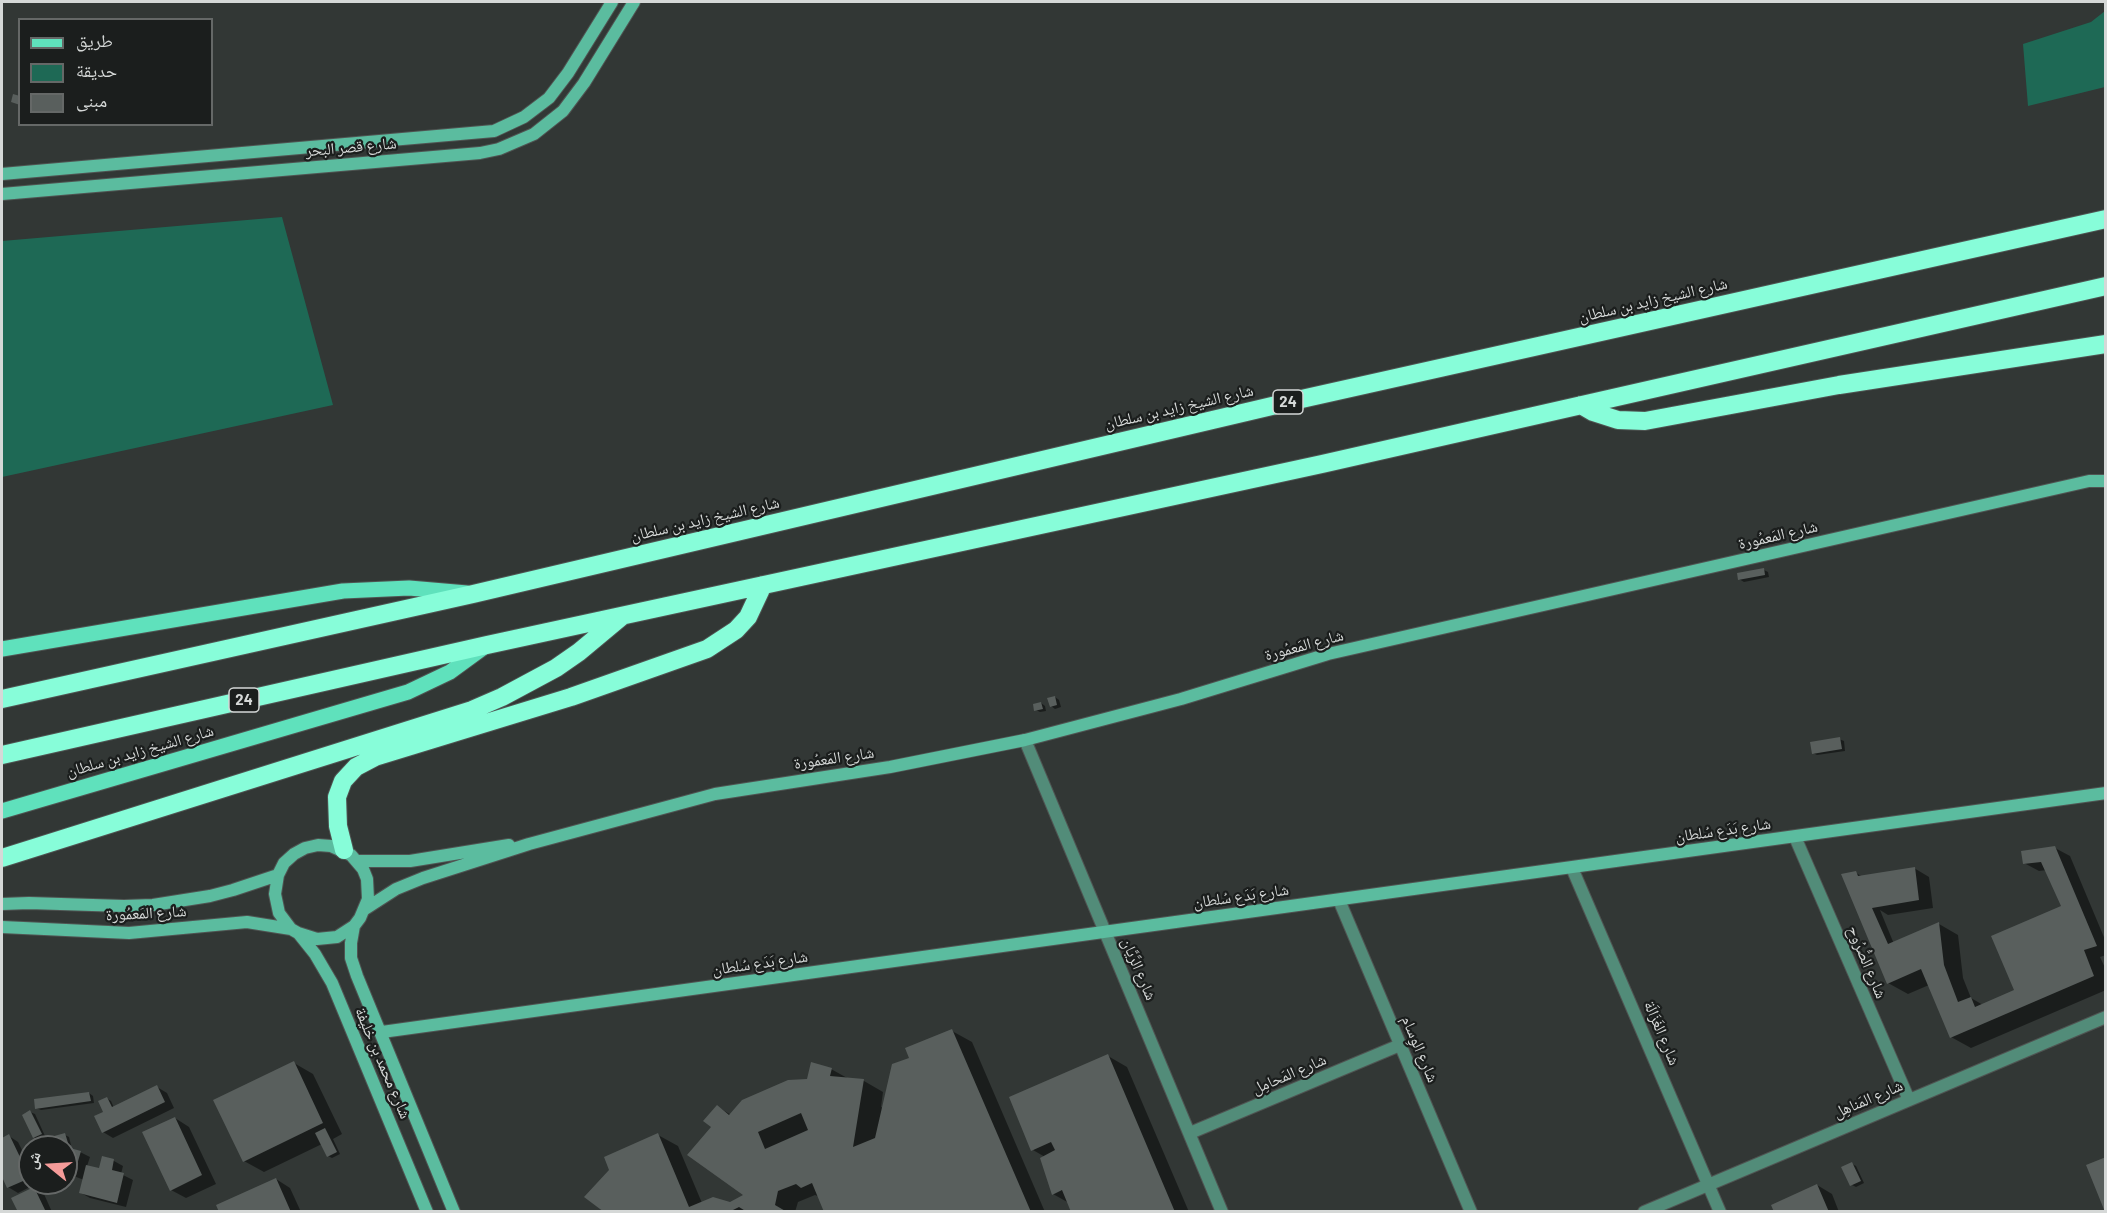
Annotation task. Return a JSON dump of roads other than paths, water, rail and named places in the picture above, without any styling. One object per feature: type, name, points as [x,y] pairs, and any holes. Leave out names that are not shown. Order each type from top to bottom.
[{"type":"highway","name":"شارع الشيخ زايد بن سلطان","points":[[2,699],[473,594],[1306,398],[2106,219]]},
{"type":"highway","name":"شارع الشيخ زايد بن سلطان","points":[[2,755],[487,645],[1310,466],[2106,286]]},
{"type":"highway","points":[[1581,405],[1606,417],[1645,421],[1839,385],[2106,344]]},
{"type":"highway","points":[[350,855],[338,826],[337,796],[343,781],[356,766],[375,757],[572,697],[707,649],[736,630],[752,609],[763,585]]},
{"type":"highway","points":[[2,858],[472,710],[556,668],[623,615]]},
{"type":"main road","name":"شارع الشيخ زايد بن سلطان","points":[[2,649],[343,591],[409,588],[473,594]]},
{"type":"main road","name":"شارع الشيخ زايد بن سلطان","points":[[2,811],[408,692],[450,672],[487,645]]},
{"type":"street","name":"شارع قصر البحر","points":[[2,174],[494,131],[524,117],[549,98],[568,73],[612,2]]},
{"type":"street","name":"شارع قصر البحر","points":[[2,194],[480,153],[499,149],[534,134],[562,111],[584,83],[634,2]]},
{"type":"street","name":"شارع المَعمُورة","points":[[2089,481],[2106,472]]},
{"type":"street","name":"شارع المَعمُورة","points":[[365,909],[409,883],[528,844],[715,794],[899,765],[1025,740],[1181,699],[1328,654],[2089,481],[2106,480]]},
{"type":"street","name":"شارع الرَّيَّان","points":[[1025,740],[1191,1133],[1222,1212]]},
{"type":"street","name":"شارع بَدَع سُلطان","points":[[382,1032],[2106,793]]},
{"type":"street","name":"شارع الصُّرُوح","points":[[1795,837],[1909,1100]]},
{"type":"street","name":"شارع المَعمُورة","points":[[350,855],[410,861],[528,844]]},
{"type":"street","points":[[325,845],[350,855],[363,869],[369,889],[365,909],[354,926],[337,937],[317,939],[295,931],[279,913],[274,894],[278,875],[284,863],[305,848],[325,845]]},
{"type":"street","name":"شارع الغَزَالَة","points":[[1572,868],[1720,1212]]},
{"type":"street","name":"شارع المَعمُورة","points":[[2,904],[124,906],[153,904],[210,896],[278,875]]},
{"type":"street","name":"شارع الوِسام","points":[[1339,900],[1471,1212]]},
{"type":"street","name":"شارع المَعمُورة","points":[[2,927],[129,933],[247,922],[295,931]]},
{"type":"street","name":"شارع محمد بن خليفة","points":[[354,926],[351,958],[454,1212]]},
{"type":"street","name":"شارع محمد بن خليفة","points":[[295,931],[315,954],[332,983],[427,1212]]},
{"type":"street","name":"شارع المَناهِل","points":[[1644,1212],[2106,1017]]},
{"type":"street","name":"شارع المَحامِل","points":[[1191,1133],[1400,1045]]}]
